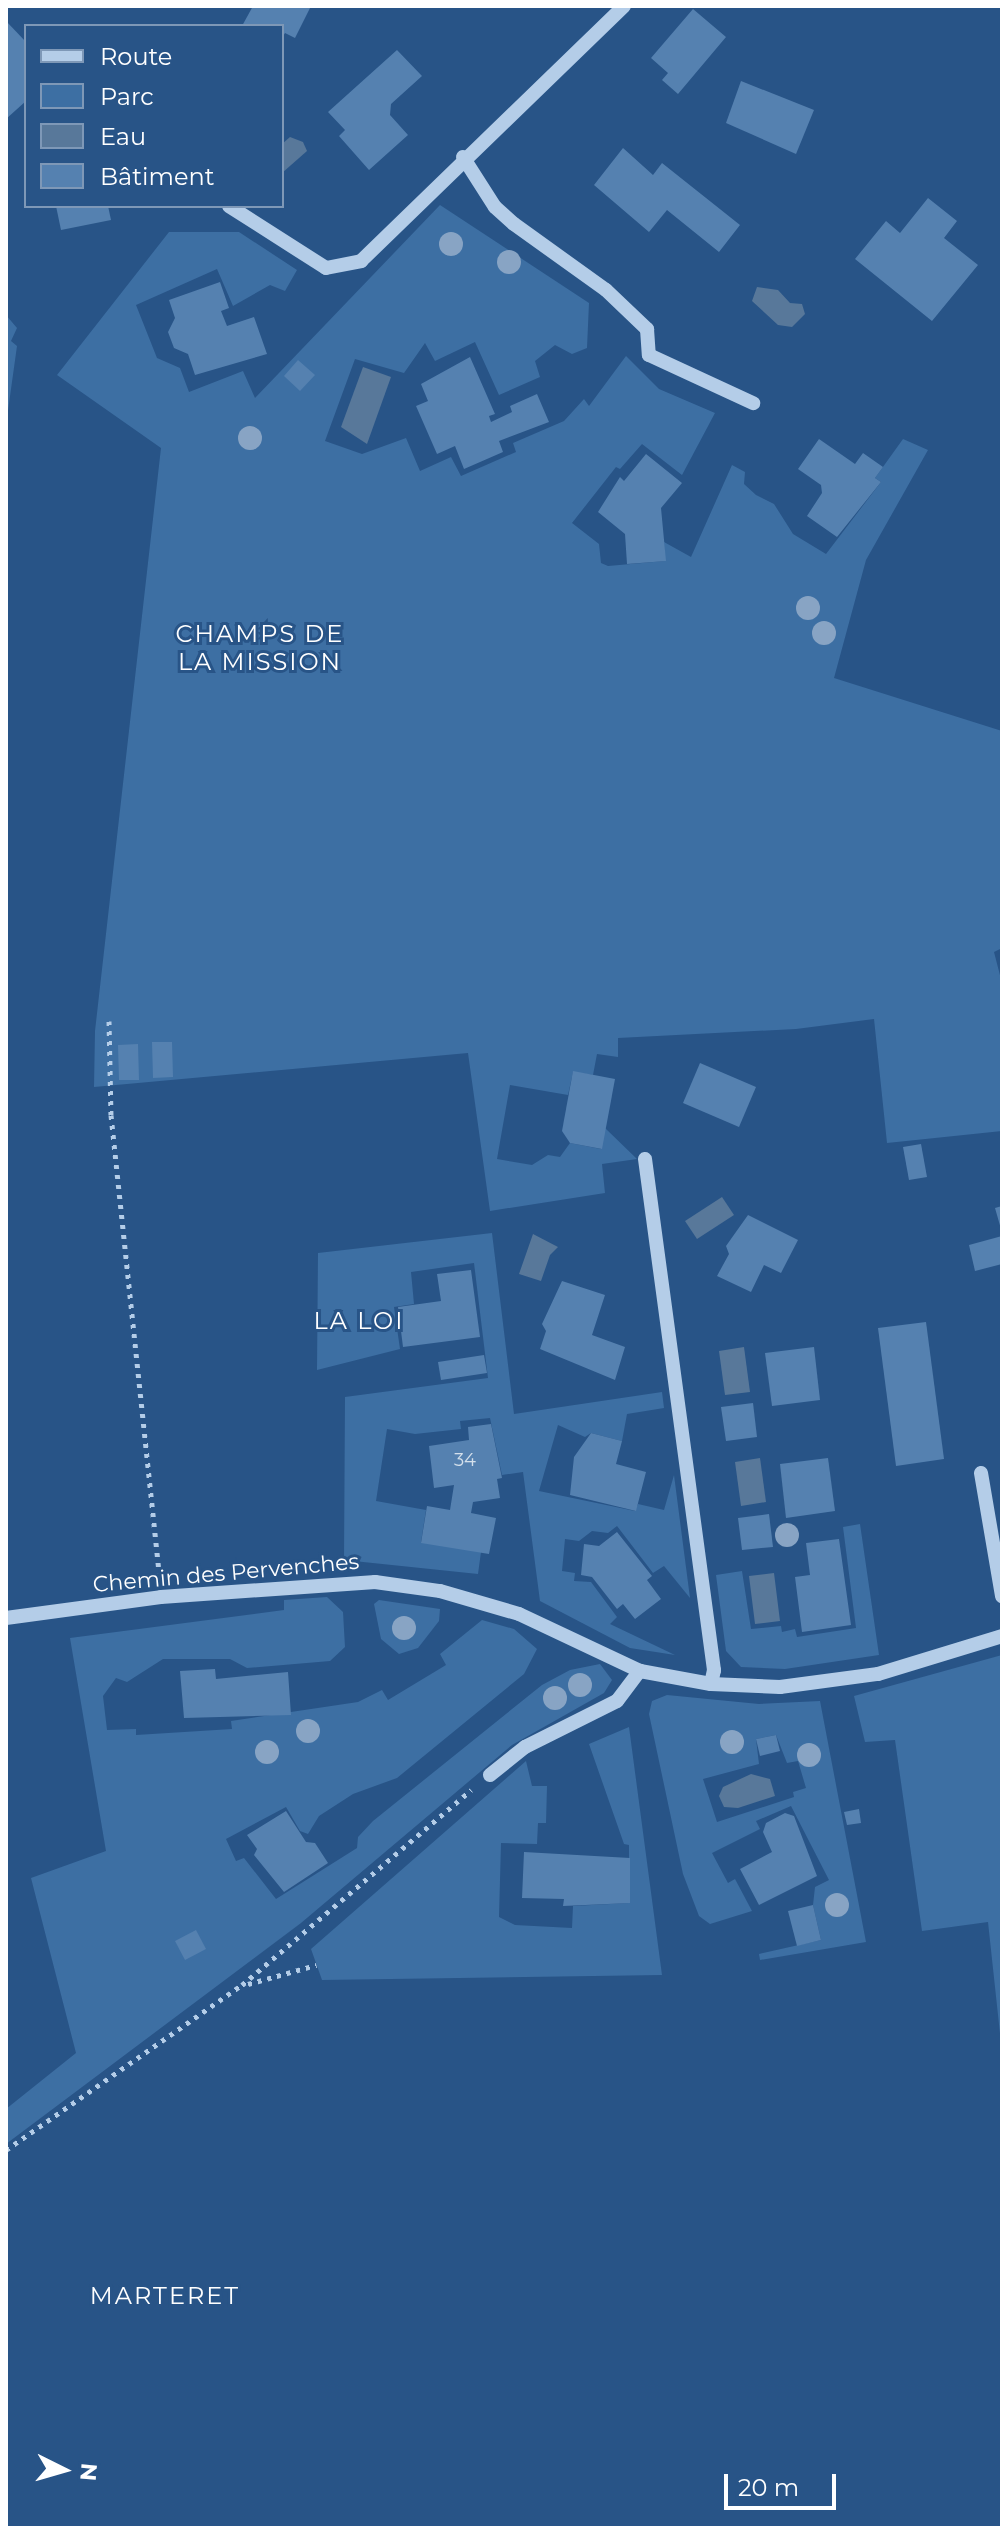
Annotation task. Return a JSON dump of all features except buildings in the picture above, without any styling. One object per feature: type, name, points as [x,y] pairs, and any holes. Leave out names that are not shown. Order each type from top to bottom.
[{"type":"street","points":[[232,208],[326,268],[361,261],[463,157],[575,59],[624,6]]},
{"type":"street","points":[[463,157],[495,207],[606,290],[647,329],[649,355],[753,403]]},
{"type":"street","points":[[645,1159],[714,1670],[711,1684]]},
{"type":"street","points":[[981,1473],[1002,1596]]},
{"type":"street","name":"Chemin des Pervenches","points":[[6,1618],[161,1597],[358,1582],[440,1591],[519,1614],[640,1671],[711,1684],[828,1684],[1002,1636]]},
{"type":"street","points":[[490,1775],[525,1747],[617,1701],[640,1671]]},
{"type":"path","points":[[109,1021],[111,1115],[161,1597]]},
{"type":"path","points":[[6,2150],[242,1985],[490,1775]]},
{"type":"path","points":[[242,1985],[316,1965]]},
{"type":"green space","points":[[440,205],[589,303],[587,348],[572,354],[555,345],[535,361],[540,377],[499,395],[475,342],[435,361],[425,343],[404,373],[355,359],[325,441],[362,454],[406,438],[420,471],[451,457],[461,476],[516,452],[513,443],[564,421],[584,399],[589,406],[626,356],[659,389],[715,413],[682,475],[642,444],[620,469],[616,467],[572,523],[599,544],[601,563],[608,566],[665,561],[664,542],[691,557],[732,465],[745,472],[744,484],[756,495],[774,504],[793,534],[826,554],[881,482],[875,478],[903,439],[928,450],[866,560],[834,678],[1002,731],[1002,948],[994,952],[1002,983],[1002,1131],[887,1143],[874,1019],[796,1029],[618,1038],[618,1057],[597,1054],[593,1075],[573,1072],[568,1095],[510,1085],[497,1159],[532,1165],[548,1155],[560,1157],[570,1143],[601,1149],[605,1128],[637,1159],[602,1164],[605,1193],[490,1211],[468,1053],[94,1087],[95,1031],[161,448],[57,375],[169,232],[239,232],[297,270],[285,291],[270,285],[233,306],[217,269],[136,305],[157,358],[180,368],[189,392],[243,371],[255,398]]},
{"type":"green space","points":[[6,315],[17,328],[11,341],[17,346],[6,425]]},
{"type":"green space","points":[[492,1233],[514,1414],[662,1392],[664,1408],[627,1414],[622,1441],[591,1433],[585,1437],[558,1425],[539,1491],[635,1511],[638,1504],[664,1510],[674,1475],[690,1598],[664,1566],[653,1573],[617,1526],[608,1533],[592,1531],[579,1541],[565,1539],[562,1571],[575,1573],[574,1581],[591,1582],[617,1617],[610,1624],[675,1655],[630,1648],[540,1601],[523,1472],[502,1475],[490,1418],[460,1421],[461,1429],[415,1434],[387,1429],[376,1501],[426,1510],[421,1542],[481,1552],[478,1574],[344,1560],[345,1397],[488,1378],[474,1263],[411,1272],[414,1304],[394,1307],[400,1349],[317,1370],[318,1253]]},
{"type":"green space","points":[[860,1524],[879,1655],[785,1669],[741,1667],[726,1651],[716,1575],[742,1571],[751,1629],[781,1626],[782,1632],[795,1629],[797,1637],[856,1628],[843,1527]]},
{"type":"green space","points":[[327,1597],[343,1612],[345,1647],[330,1661],[247,1668],[230,1659],[163,1659],[127,1682],[116,1678],[103,1696],[107,1730],[136,1729],[136,1735],[232,1729],[231,1721],[358,1702],[382,1690],[388,1700],[446,1665],[440,1654],[482,1620],[514,1629],[537,1649],[524,1674],[397,1778],[353,1794],[319,1816],[308,1834],[300,1831],[286,1807],[226,1839],[236,1861],[244,1858],[276,1899],[357,1848],[358,1837],[373,1821],[542,1685],[570,1670],[600,1664],[612,1680],[604,1693],[512,1745],[301,1923],[6,2144],[6,2109],[76,2053],[31,1878],[106,1851],[70,1638],[284,1610],[284,1600]]},
{"type":"green space","points":[[379,1600],[440,1609],[439,1621],[418,1648],[399,1654],[381,1639],[374,1604]]},
{"type":"green space","points":[[1002,1655],[1002,2052],[988,1922],[922,1931],[895,1740],[865,1742],[854,1696]]},
{"type":"green space","points":[[667,1695],[759,1704],[820,1701],[866,1942],[760,1960],[759,1954],[821,1940],[813,1905],[815,1887],[829,1880],[791,1806],[756,1821],[760,1829],[712,1853],[728,1883],[735,1879],[752,1911],[710,1924],[699,1916],[683,1874],[649,1714],[652,1701]],"holes":[[[776,1735],[787,1763],[798,1761],[806,1788],[793,1792],[794,1797],[717,1822],[703,1779],[759,1764],[756,1739]]]},
{"type":"green space","points":[[629,1727],[662,1975],[322,1980],[311,1949],[526,1761],[532,1786],[547,1786],[546,1823],[538,1823],[537,1844],[501,1843],[499,1917],[515,1925],[572,1928],[573,1906],[629,1903],[629,1845],[624,1844],[589,1744]]},
{"type":"water","points":[[290,137],[303,142],[307,151],[284,171],[284,142]]},
{"type":"water","points":[[757,287],[778,290],[790,303],[802,304],[805,314],[792,327],[778,325],[752,301]]},
{"type":"water","points":[[363,367],[391,377],[367,444],[341,427]]},
{"type":"water","points":[[722,1197],[734,1215],[697,1239],[685,1221]]},
{"type":"water","points":[[533,1234],[558,1247],[550,1255],[541,1281],[519,1274]]},
{"type":"water","points":[[744,1347],[750,1392],[725,1395],[719,1351]]},
{"type":"water","points":[[760,1458],[766,1502],[741,1506],[735,1462]]},
{"type":"water","points":[[774,1573],[780,1621],[755,1624],[749,1576]]},
{"type":"water","points":[[751,1774],[770,1779],[775,1796],[738,1808],[724,1807],[719,1796],[723,1787]]},
{"type":"district","name":"CHAMPS DE LA MISSION","points":[[260,648]]},
{"type":"district","name":"LA LOI","points":[[359,1321]]},
{"type":"district","name":"MARTERET","points":[[165,2296]]}]
